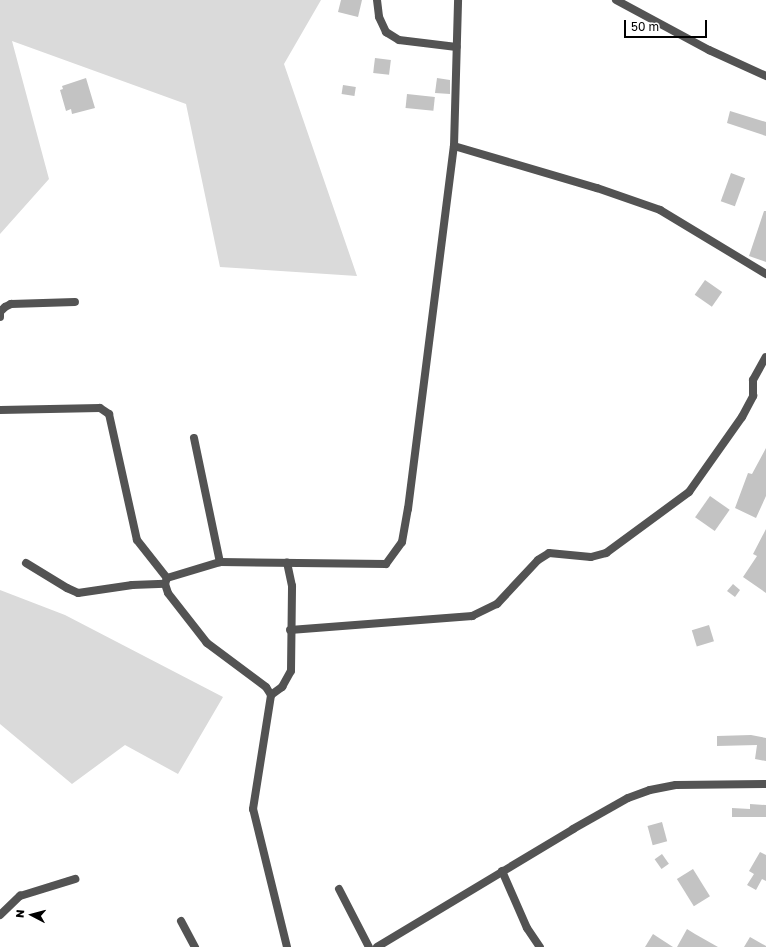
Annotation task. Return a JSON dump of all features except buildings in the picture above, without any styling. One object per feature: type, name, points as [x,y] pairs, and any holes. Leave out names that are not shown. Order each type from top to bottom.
[{"type":"street","points":[[377,0],[379,17],[386,32],[399,40],[457,47]]},
{"type":"street","points":[[26,562],[67,588],[78,592],[166,581],[220,562],[386,564],[402,542],[408,509],[454,146],[458,0]]},
{"type":"street","points":[[616,0],[709,50],[766,76]]},
{"type":"street","points":[[454,146],[597,188],[660,210],[766,274]]},
{"type":"street","points":[[0,317],[0,312],[11,304],[75,302]]},
{"type":"street","points":[[290,630],[472,616],[498,604],[538,560],[549,553],[591,557],[606,553],[688,492],[742,417],[753,396],[753,380],[766,357]]},
{"type":"street","points":[[0,410],[100,408],[109,414],[137,540],[166,581],[168,593],[207,643],[266,687],[271,695],[253,809],[286,947]]},
{"type":"street","points":[[194,438],[220,562]]},
{"type":"street","points":[[271,695],[282,687],[291,671],[290,630],[292,586],[286,563]]},
{"type":"street","points":[[376,947],[607,808],[650,790],[676,785],[766,784]]},
{"type":"street","points":[[502,871],[527,928],[540,947]]},
{"type":"street","points":[[0,915],[20,896],[75,879]]},
{"type":"street","points":[[339,889],[369,947]]},
{"type":"street","points":[[181,921],[195,947]]},
{"type":"shaded area","points":[[0,0],[321,0],[284,64],[357,276],[220,267],[186,104],[12,41],[49,179],[0,234]]},
{"type":"shaded area","points":[[0,590],[65,615],[223,697],[178,774],[125,745],[72,784],[0,724]]}]
